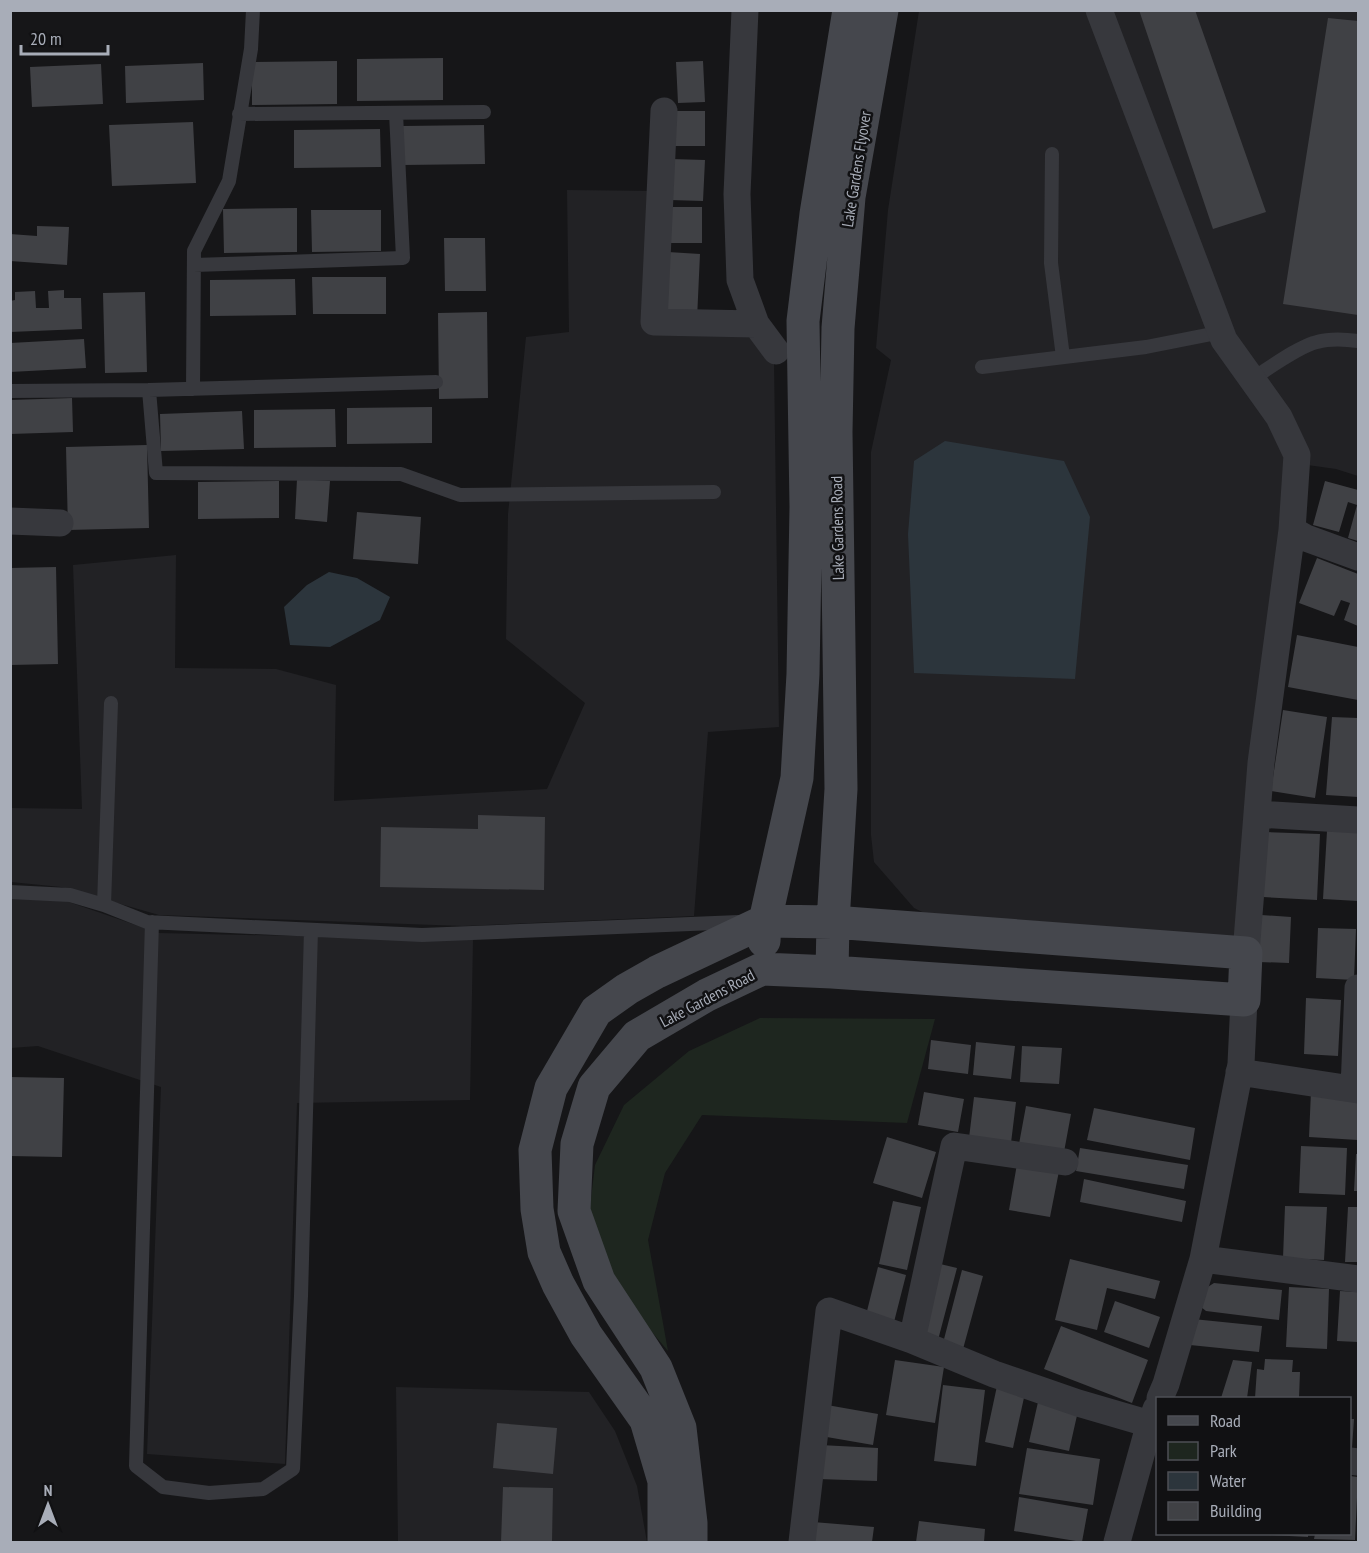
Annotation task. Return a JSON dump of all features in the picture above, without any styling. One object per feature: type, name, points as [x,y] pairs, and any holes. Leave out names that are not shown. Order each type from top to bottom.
[{"type":"main road","name":"Lake Gardens Flyover","points":[[804,321],[816,214],[849,10]]},
{"type":"main road","name":"Lake Gardens Flyover","points":[[838,328],[849,197],[882,10]]},
{"type":"main road","name":"Lake Gardens Road","points":[[762,969],[765,921],[797,778],[804,674],[806,507],[804,321]]},
{"type":"main road","name":"Lake Gardens Road","points":[[691,1542],[691,1522],[680,1428],[656,1368],[599,1281],[574,1211],[577,1144],[594,1087],[637,1036],[707,995],[762,969],[832,972],[841,789],[836,432],[838,328]]},
{"type":"main road","points":[[664,1542],[664,1481],[646,1420],[586,1335],[558,1284],[544,1252],[537,1209],[535,1150],[551,1088],[596,1011],[627,989],[657,972],[765,921],[833,922],[1246,953],[1244,1000],[832,972]]},
{"type":"street","points":[[746,10],[737,194],[739,269],[740,280],[756,324],[776,351]]},
{"type":"street","points":[[1099,10],[1224,340],[1279,417],[1297,455],[1292,531],[1262,763],[1246,953]]},
{"type":"street","points":[[664,111],[654,322],[756,324]]},
{"type":"street","points":[[10,521],[60,523]]},
{"type":"street","points":[[1292,531],[1359,557]]},
{"type":"street","points":[[1257,814],[1359,820]]},
{"type":"street","points":[[1239,1072],[1356,1089],[1358,988]]},
{"type":"street","points":[[1160,1397],[1203,1259],[1241,1064],[1244,1000]]},
{"type":"street","points":[[912,1340],[954,1146],[1065,1162]]},
{"type":"street","points":[[1203,1259],[1359,1279]]},
{"type":"street","points":[[802,1542],[829,1311],[912,1340],[1004,1378],[1153,1426],[1117,1542]]},
{"type":"lane","points":[[193,389],[194,251],[229,181],[251,49],[253,10]]},
{"type":"lane","points":[[239,114],[484,112]]},
{"type":"lane","points":[[194,265],[404,258],[396,113]]},
{"type":"lane","points":[[1052,154],[1051,263],[1064,357]]},
{"type":"lane","points":[[982,367],[1146,347],[1221,332]]},
{"type":"lane","points":[[1252,379],[1314,342],[1337,339],[1359,341]]},
{"type":"lane","points":[[10,391],[149,390],[436,382]]},
{"type":"lane","points":[[149,390],[156,473],[401,474],[460,495],[714,492]]},
{"type":"lane","points":[[104,904],[111,702]]},
{"type":"lane","points":[[10,892],[70,895],[104,904],[147,922],[422,935],[765,921]]},
{"type":"lane","points":[[152,922],[136,1466],[163,1487],[208,1493],[263,1489],[292,1469],[301,1296],[311,930]]},
{"type":"shaded area","points":[[919,11],[1358,11],[1358,476],[1336,469],[1293,463],[1239,938],[961,931],[914,908],[874,862],[871,835],[871,452],[891,360],[876,348],[888,210]]},
{"type":"shaded area","points":[[567,190],[655,191],[643,325],[751,329],[774,361],[779,727],[708,732],[694,916],[463,926],[159,915],[61,887],[11,882],[10,808],[82,809],[73,565],[176,555],[175,668],[276,669],[336,685],[334,801],[547,789],[585,703],[506,639],[508,514],[526,337],[569,332]]},
{"type":"shaded area","points":[[11,896],[66,901],[159,933],[473,940],[470,1100],[297,1103],[285,1464],[147,1454],[161,1087],[38,1046],[11,1048]]},
{"type":"shaded area","points":[[396,1387],[589,1392],[615,1431],[637,1486],[647,1542],[398,1542]]},
{"type":"green space","points":[[760,1018],[935,1019],[907,1123],[702,1115],[665,1173],[648,1240],[668,1351],[610,1283],[587,1232],[595,1165],[624,1105],[689,1051]]},
{"type":"water","points":[[945,441],[1064,461],[1090,517],[1075,679],[914,673],[908,534],[914,461]]},
{"type":"water","points":[[329,572],[357,578],[390,597],[380,620],[330,647],[290,645],[284,607],[307,585]]},
{"type":"building","points":[[1139,10],[1195,10],[1266,212],[1213,229]]},
{"type":"building","points":[[1328,18],[1358,21],[1358,315],[1283,304]]},
{"type":"building","points":[[443,58],[443,100],[357,101],[357,59]]},
{"type":"building","points":[[337,61],[337,104],[252,105],[252,62]]},
{"type":"building","points":[[703,61],[705,102],[678,103],[676,62]]},
{"type":"building","points":[[203,63],[204,100],[126,103],[125,66]]},
{"type":"building","points":[[101,64],[103,104],[32,107],[30,67]]},
{"type":"building","points":[[671,111],[705,111],[705,146],[671,146]]},
{"type":"building","points":[[193,122],[196,183],[112,186],[109,125]]},
{"type":"building","points":[[484,125],[485,164],[403,165],[403,126]]},
{"type":"building","points":[[380,129],[381,167],[294,168],[294,130]]},
{"type":"building","points":[[671,159],[705,160],[703,201],[670,200]]},
{"type":"building","points":[[670,207],[702,207],[702,243],[670,243]]},
{"type":"building","points":[[297,208],[297,252],[224,253],[223,209]]},
{"type":"building","points":[[311,210],[381,210],[381,251],[312,252]]},
{"type":"building","points":[[37,226],[69,227],[67,265],[10,261],[10,234],[37,236]]},
{"type":"building","points":[[444,238],[485,238],[486,291],[445,291]]},
{"type":"building","points":[[668,252],[700,254],[697,319],[666,318]]},
{"type":"building","points":[[312,277],[386,277],[386,314],[313,314]]},
{"type":"building","points":[[295,279],[296,315],[210,316],[210,280]]},
{"type":"building","points":[[64,290],[64,298],[81,298],[82,329],[10,332],[10,301],[15,300],[15,292],[35,291],[36,308],[49,308],[48,291]]},
{"type":"building","points":[[145,292],[147,372],[105,373],[103,293]]},
{"type":"building","points":[[487,312],[488,398],[439,399],[438,313]]},
{"type":"building","points":[[84,339],[86,368],[10,372],[10,343]]},
{"type":"building","points":[[72,398],[73,432],[10,434],[10,400]]},
{"type":"building","points":[[432,407],[432,443],[347,444],[347,408]]},
{"type":"building","points":[[335,409],[336,447],[254,448],[254,410]]},
{"type":"building","points":[[242,411],[244,449],[161,451],[160,414]]},
{"type":"building","points":[[147,445],[149,528],[68,530],[66,447]]},
{"type":"building","points":[[297,479],[330,481],[327,522],[295,519]]},
{"type":"building","points":[[279,481],[279,518],[198,519],[198,482]]},
{"type":"building","points":[[1325,481],[1358,490],[1358,541],[1348,538],[1357,505],[1348,502],[1339,532],[1313,525]]},
{"type":"building","points":[[357,512],[421,517],[418,564],[353,559]]},
{"type":"building","points":[[1317,558],[1358,574],[1358,626],[1344,620],[1350,603],[1341,600],[1334,616],[1299,603]]},
{"type":"building","points":[[56,567],[58,664],[10,665],[10,568]]},
{"type":"building","points":[[1297,635],[1358,647],[1358,700],[1288,687]]},
{"type":"building","points":[[1283,710],[1327,717],[1315,798],[1271,791]]},
{"type":"building","points":[[1332,717],[1358,718],[1358,797],[1326,795]]},
{"type":"building","points":[[478,815],[545,817],[544,890],[380,887],[381,827],[478,829]]},
{"type":"building","points":[[1327,831],[1358,832],[1358,901],[1323,899]]},
{"type":"building","points":[[1266,832],[1320,834],[1317,900],[1263,897]]},
{"type":"building","points":[[1261,915],[1291,917],[1289,963],[1259,962]]},
{"type":"building","points":[[1318,928],[1356,929],[1354,980],[1316,978]]},
{"type":"building","points":[[1306,998],[1341,1000],[1338,1056],[1304,1054]]},
{"type":"building","points":[[931,1040],[971,1045],[968,1074],[928,1069]]},
{"type":"building","points":[[976,1042],[1015,1046],[1011,1079],[973,1075]]},
{"type":"building","points":[[1022,1046],[1062,1048],[1059,1084],[1020,1082]]},
{"type":"building","points":[[10,1077],[64,1078],[62,1157],[10,1156]]},
{"type":"building","points":[[1311,1091],[1358,1093],[1358,1140],[1309,1137]]},
{"type":"building","points":[[924,1092],[964,1099],[958,1132],[918,1125]]},
{"type":"building","points":[[974,1097],[1016,1102],[1011,1143],[969,1138]]},
{"type":"building","points":[[1026,1106],[1071,1114],[1064,1152],[1019,1144]]},
{"type":"building","points":[[1094,1108],[1195,1128],[1190,1160],[1087,1140]]},
{"type":"building","points":[[887,1137],[936,1152],[922,1198],[873,1183]]},
{"type":"building","points":[[1301,1146],[1347,1148],[1345,1195],[1299,1193]]},
{"type":"building","points":[[1080,1148],[1188,1165],[1184,1189],[1076,1171]]},
{"type":"building","points":[[1356,1154],[1358,1154],[1358,1191],[1354,1191]]},
{"type":"building","points":[[1017,1164],[1059,1171],[1050,1217],[1009,1210]]},
{"type":"building","points":[[1084,1179],[1186,1201],[1182,1222],[1080,1202]]},
{"type":"building","points":[[893,1201],[921,1207],[907,1270],[879,1264]]},
{"type":"building","points":[[1285,1206],[1327,1207],[1324,1260],[1283,1258]]},
{"type":"building","points":[[1348,1207],[1358,1207],[1358,1262],[1345,1262]]},
{"type":"building","points":[[1070,1259],[1160,1281],[1155,1299],[1107,1288],[1097,1330],[1055,1320]]},
{"type":"building","points":[[936,1263],[957,1268],[938,1340],[916,1335]]},
{"type":"building","points":[[878,1267],[906,1275],[894,1322],[866,1315]]},
{"type":"building","points":[[962,1270],[983,1276],[963,1349],[943,1343]]},
{"type":"building","points":[[1214,1283],[1282,1290],[1279,1320],[1206,1311],[1201,1307],[1203,1290]]},
{"type":"building","points":[[1289,1287],[1329,1289],[1327,1349],[1286,1347]]},
{"type":"building","points":[[1340,1291],[1358,1292],[1358,1342],[1337,1341]]},
{"type":"building","points":[[1115,1301],[1160,1317],[1149,1348],[1104,1332]]},
{"type":"building","points":[[1193,1319],[1262,1326],[1259,1352],[1190,1345]]},
{"type":"building","points":[[1061,1326],[1148,1360],[1132,1403],[1044,1369]]},
{"type":"building","points":[[1265,1359],[1293,1360],[1292,1372],[1300,1372],[1299,1397],[1255,1397],[1257,1369],[1264,1370]]},
{"type":"building","points":[[895,1360],[944,1367],[935,1423],[886,1415]]},
{"type":"building","points":[[1233,1360],[1252,1362],[1247,1397],[1221,1397]]},
{"type":"building","points":[[943,1385],[985,1390],[976,1466],[934,1461]]},
{"type":"building","points":[[997,1386],[1025,1393],[1013,1448],[985,1442]]},
{"type":"building","points":[[1038,1402],[1078,1411],[1069,1451],[1029,1442]]},
{"type":"building","points":[[827,1405],[878,1414],[873,1445],[821,1436]]},
{"type":"building","points":[[1351,1419],[1354,1419],[1352,1448]]},
{"type":"building","points":[[497,1423],[557,1428],[553,1474],[493,1468]]},
{"type":"building","points":[[820,1445],[878,1448],[877,1481],[818,1479]]},
{"type":"building","points":[[1027,1448],[1100,1459],[1093,1505],[1019,1494]]},
{"type":"building","points":[[1351,1476],[1358,1477],[1355,1540],[1314,1539],[1315,1535],[1351,1535]]},
{"type":"building","points":[[503,1487],[553,1488],[552,1542],[501,1542]]},
{"type":"building","points":[[1019,1497],[1088,1509],[1082,1542],[1014,1531]]},
{"type":"building","points":[[919,1521],[985,1529],[984,1542],[916,1542]]},
{"type":"building","points":[[813,1522],[874,1527],[872,1542],[811,1542]]},
{"type":"building","points":[[1268,1535],[1308,1535],[1308,1537]]}]
